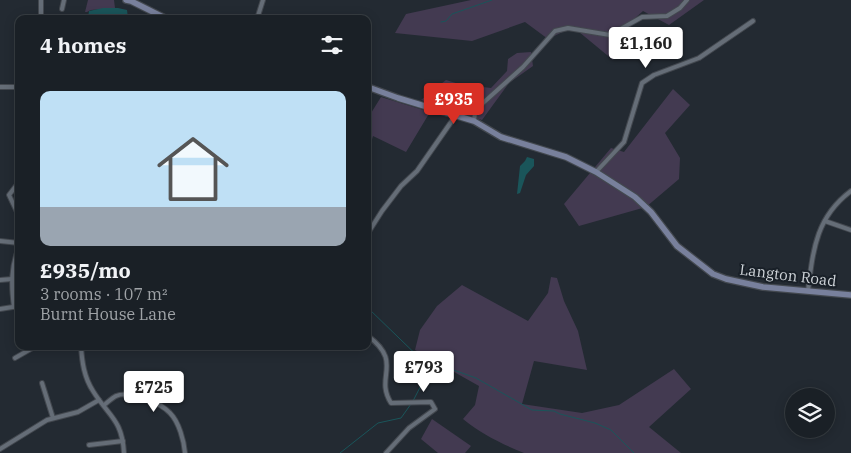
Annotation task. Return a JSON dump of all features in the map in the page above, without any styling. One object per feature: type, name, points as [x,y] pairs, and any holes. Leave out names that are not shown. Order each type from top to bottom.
[{"type":"street","points":[[41,0],[41,15]]},
{"type":"street","points":[[62,9],[64,0]]},
{"type":"street","points":[[126,0],[158,15]]},
{"type":"street","points":[[258,15],[263,0]]},
{"type":"street","points":[[464,117],[475,113],[483,103],[523,67],[555,31],[568,28],[610,35],[642,17],[667,16],[680,8],[687,0]]},
{"type":"street","points":[[596,172],[624,142],[642,83],[654,75],[699,58],[753,21]]},
{"type":"street","points":[[0,87],[15,87]]},
{"type":"street","name":"Langton Road","points":[[371,88],[464,117],[501,137],[566,157],[596,172],[635,197],[651,212],[677,246],[713,274],[726,279],[763,287],[851,295]]},
{"type":"street","points":[[474,121],[475,113]]},
{"type":"street","points":[[371,228],[401,186],[417,171],[456,115]]},
{"type":"street","points":[[15,187],[9,195],[15,208]]},
{"type":"street","points":[[808,291],[813,253],[820,228],[838,200],[851,191]]},
{"type":"street","points":[[825,221],[851,230]]},
{"type":"street","points":[[0,241],[15,242]]},
{"type":"street","points":[[15,256],[12,279],[15,295]]},
{"type":"street","points":[[0,280],[12,279]]},
{"type":"street","points":[[0,309],[15,306]]},
{"type":"street","points":[[371,339],[387,358],[386,394],[391,404],[431,402],[435,409],[409,428],[386,453]]},
{"type":"street","points":[[15,358],[29,350]]},
{"type":"street","points":[[81,350],[84,373],[92,391],[120,427],[124,453]]},
{"type":"street","points":[[42,383],[53,418]]},
{"type":"street","points":[[104,405],[117,396],[126,394],[155,402],[170,413],[178,426],[185,453]]},
{"type":"street","points":[[0,448],[41,423],[78,412],[100,400]]},
{"type":"street","points":[[89,445],[123,441]]},
{"type":"shaded area","points":[[88,0],[114,0],[115,8],[85,12]]},
{"type":"shaded area","points":[[471,0],[704,0],[669,25],[643,11],[622,30],[613,60],[573,27],[548,39],[525,22],[472,41],[395,33],[406,14]]},
{"type":"shaded area","points":[[531,52],[533,66],[509,83],[482,120],[421,100],[446,80],[459,84],[491,88],[507,71],[508,59],[517,53]]},
{"type":"shaded area","points":[[673,89],[690,105],[665,133],[680,158],[679,179],[646,207],[579,226],[564,204],[611,148],[624,152]]},
{"type":"shaded area","points":[[381,97],[430,112],[406,152],[373,136],[371,143],[371,113]]},
{"type":"shaded area","points":[[551,277],[557,278],[564,301],[578,331],[587,370],[534,361],[522,404],[582,413],[619,405],[674,369],[691,389],[649,427],[681,453],[524,453],[492,438],[463,419],[475,405],[479,386],[415,350],[420,330],[437,306],[462,285],[528,321],[548,293]]},
{"type":"shaded area","points":[[432,419],[471,446],[465,453],[438,453],[421,439]]},
{"type":"water","points":[[103,8],[118,8],[127,10],[128,15],[88,15],[89,11]]},
{"type":"water","points":[[452,87],[465,91],[481,90],[481,96],[447,96],[444,92],[447,88]]},
{"type":"water","points":[[527,157],[534,159],[534,166],[526,175],[520,193],[517,194],[520,166]]},
{"type":"waterway","points":[[441,22],[446,21],[452,14],[492,0]]},
{"type":"waterway","points":[[371,311],[430,368],[413,401]]},
{"type":"waterway","points":[[430,368],[445,367],[476,378],[532,410],[554,411],[595,423],[611,430],[634,453]]},
{"type":"waterway","points":[[340,453],[378,423],[401,418],[411,404]]}]
